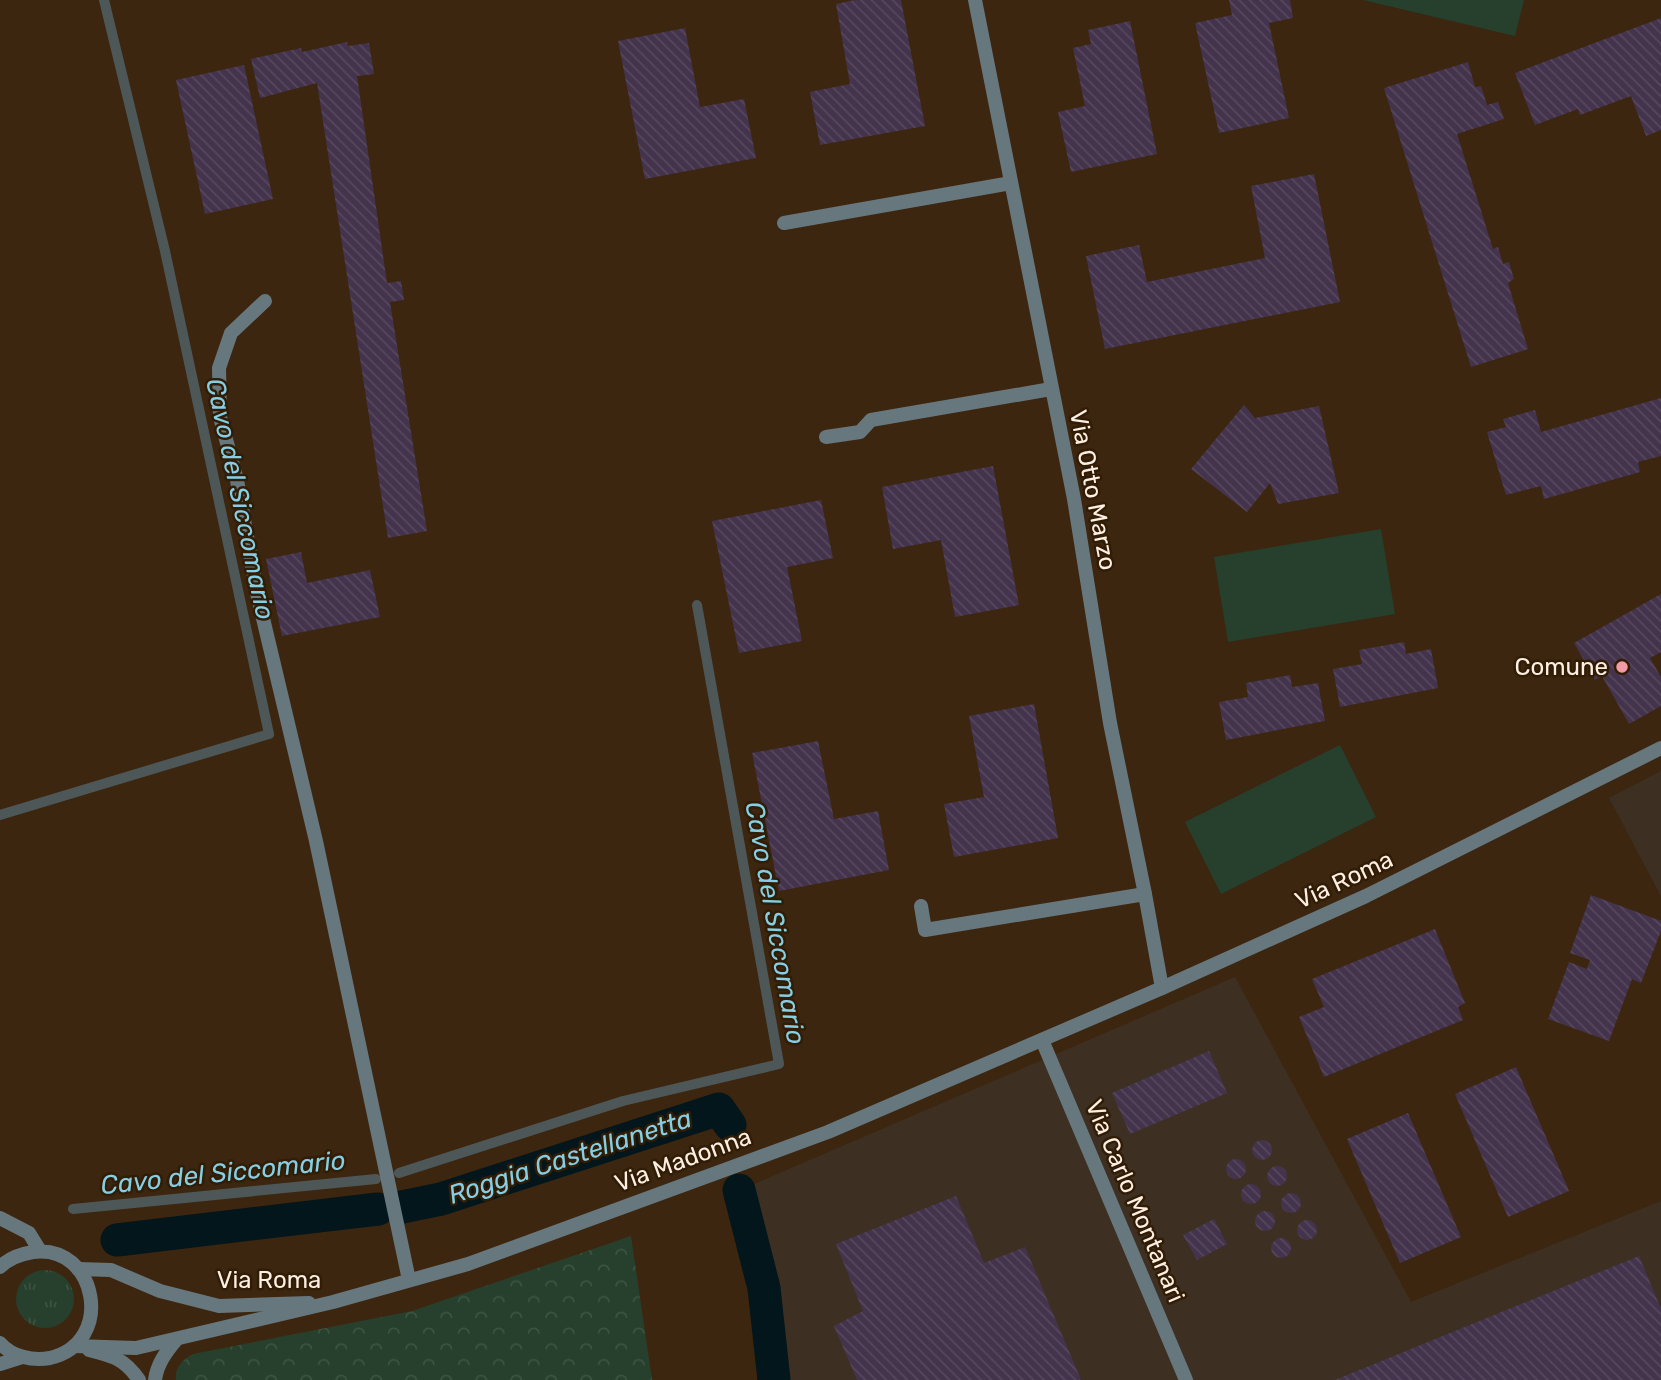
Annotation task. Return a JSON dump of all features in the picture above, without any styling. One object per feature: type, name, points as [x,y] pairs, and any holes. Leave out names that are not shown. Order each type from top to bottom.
[{"type":"street","name":"Via Otto Marzo","points":[[975,0],[1073,499],[1110,723],[1162,988]]},
{"type":"street","points":[[784,223],[1011,183]]},
{"type":"street","points":[[265,301],[231,334],[219,368],[220,418],[237,480],[257,593],[316,841],[409,1280]]},
{"type":"street","points":[[827,437],[860,432],[871,420],[1051,389]]},
{"type":"street","name":"Via Roma","points":[[1042,1040],[1366,896],[1661,748]]},
{"type":"street","points":[[921,906],[925,930],[1145,894]]},
{"type":"street","name":"Via Madonna","points":[[333,1302],[468,1264],[828,1132],[1042,1040]]},
{"type":"street","name":"Via Carlo Montanari","points":[[1042,1040],[1186,1380]]},
{"type":"street","points":[[0,1218],[29,1233],[40,1251]]},
{"type":"street","points":[[0,1268],[22,1254],[40,1251],[61,1256],[78,1269],[88,1283],[92,1300],[91,1317],[85,1333],[74,1346],[58,1356],[41,1359],[22,1357],[0,1364]]},
{"type":"street","name":"Via Roma","points":[[78,1269],[111,1270],[160,1291],[219,1306],[333,1302]]},
{"type":"street","name":"Via Roma","points":[[74,1346],[136,1348],[333,1302]]},
{"type":"street","points":[[155,1380],[156,1371],[164,1355],[176,1340]]},
{"type":"street","points":[[0,1343],[22,1357]]},
{"type":"street","points":[[74,1346],[105,1354],[129,1365],[139,1380]]},
{"type":"shaded area","points":[[1661,771],[1661,896],[1609,798]]},
{"type":"shaded area","points":[[1235,977],[1411,1302],[1661,1201],[1661,1380],[779,1380],[754,1184]]},
{"type":"green space","points":[[1363,0],[1524,0],[1515,36]]},
{"type":"green space","points":[[1381,529],[1395,614],[1228,642],[1214,557]]},
{"type":"green space","points":[[1340,745],[1376,817],[1221,894],[1185,822]]},
{"type":"green space","points":[[631,1236],[652,1380],[176,1380],[180,1364],[193,1354],[412,1311]]},
{"type":"green space","points":[[45,1270],[56,1272],[69,1283],[74,1299],[72,1310],[61,1323],[45,1328],[34,1326],[21,1315],[16,1299],[18,1288],[29,1275]]},
{"type":"building","points":[[855,0],[901,0],[925,126],[820,145],[810,92],[850,84],[836,4]]},
{"type":"building","points":[[1229,0],[1290,0],[1293,18],[1269,23],[1289,118],[1219,133],[1195,23],[1232,15]]},
{"type":"building","points":[[1661,18],[1661,130],[1646,136],[1631,96],[1580,115],[1578,109],[1535,125],[1515,73]]},
{"type":"building","points":[[1130,21],[1157,154],[1071,172],[1058,112],[1085,106],[1073,48],[1091,44],[1088,30]]},
{"type":"building","points":[[685,28],[700,107],[744,99],[756,158],[645,179],[618,41]]},
{"type":"building","points":[[347,42],[348,46],[369,43],[374,74],[357,76],[387,283],[401,281],[404,300],[390,302],[427,531],[388,538],[317,83],[260,98],[251,59],[301,48],[302,52]]},
{"type":"building","points":[[1468,62],[1475,87],[1481,86],[1487,105],[1498,102],[1504,119],[1457,134],[1493,249],[1498,247],[1503,264],[1509,262],[1514,279],[1508,283],[1528,349],[1471,367],[1384,88]]},
{"type":"building","points":[[244,65],[273,199],[205,214],[176,80]]},
{"type":"building","points":[[1314,174],[1340,302],[1105,349],[1086,256],[1139,245],[1147,282],[1265,258],[1251,186]]},
{"type":"building","points":[[1661,398],[1661,456],[1638,462],[1640,472],[1544,499],[1541,486],[1506,495],[1487,432],[1506,427],[1503,419],[1535,410],[1541,432]]},
{"type":"building","points":[[1244,405],[1255,418],[1319,406],[1339,493],[1278,504],[1270,483],[1247,512],[1191,469]]},
{"type":"building","points":[[993,466],[1019,605],[955,617],[941,540],[893,549],[882,487]]},
{"type":"building","points":[[821,500],[833,558],[787,567],[802,641],[739,653],[712,521]]},
{"type":"building","points":[[301,552],[307,583],[370,570],[380,617],[282,636],[266,559]]},
{"type":"building","name":"Comune","points":[[1661,594],[1661,652],[1650,658],[1661,677],[1661,706],[1629,724],[1602,676],[1595,680],[1574,643]]},
{"type":"building","points":[[1404,642],[1406,654],[1431,649],[1438,688],[1340,707],[1333,669],[1362,664],[1359,650]]},
{"type":"building","points":[[1290,675],[1292,687],[1318,683],[1325,721],[1226,740],[1219,702],[1248,697],[1246,683]]},
{"type":"building","points":[[1034,704],[1058,838],[954,857],[944,804],[984,797],[969,716]]},
{"type":"building","points":[[818,741],[834,819],[878,811],[889,870],[779,891],[752,753]]},
{"type":"building","points":[[1591,895],[1661,921],[1661,931],[1641,983],[1632,979],[1609,1041],[1548,1019],[1569,962],[1587,969],[1590,960],[1570,953]]},
{"type":"building","points":[[1435,929],[1465,1003],[1458,1007],[1463,1020],[1324,1077],[1299,1017],[1324,1007],[1312,979]]},
{"type":"building","points":[[1209,1051],[1227,1093],[1130,1134],[1112,1093]]},
{"type":"building","points":[[1516,1067],[1569,1191],[1508,1217],[1455,1094]]},
{"type":"building","points":[[1408,1113],[1461,1237],[1400,1263],[1347,1139]]},
{"type":"building","points":[[1258,1140],[1266,1140],[1272,1150],[1266,1160],[1258,1160],[1252,1154],[1252,1146]]},
{"type":"building","points":[[1232,1159],[1240,1159],[1246,1169],[1240,1179],[1232,1179],[1226,1173],[1226,1165]]},
{"type":"building","points":[[1273,1166],[1281,1166],[1287,1176],[1281,1186],[1273,1186],[1267,1180],[1267,1172]]},
{"type":"building","points":[[1247,1184],[1255,1184],[1261,1194],[1255,1204],[1247,1204],[1241,1198],[1241,1190]]},
{"type":"building","points":[[1287,1193],[1295,1193],[1301,1203],[1295,1213],[1287,1213],[1281,1207],[1281,1199]]},
{"type":"building","points":[[956,1196],[984,1263],[1025,1247],[1081,1380],[857,1380],[834,1326],[863,1311],[836,1244]]},
{"type":"building","points":[[1261,1211],[1269,1211],[1275,1221],[1269,1231],[1261,1231],[1255,1225],[1255,1217]]},
{"type":"building","points":[[1214,1219],[1227,1244],[1197,1260],[1183,1235]]},
{"type":"building","points":[[1303,1220],[1311,1220],[1317,1230],[1311,1240],[1303,1240],[1297,1234],[1297,1226]]},
{"type":"building","points":[[1277,1238],[1285,1238],[1291,1248],[1285,1258],[1277,1258],[1271,1252],[1271,1244]]},
{"type":"building","points":[[1639,1256],[1661,1309],[1661,1380],[1335,1380]]},
{"type":"waterway","name":"Cavo del Siccomario","points":[[0,815],[269,734],[165,251],[104,0]]},
{"type":"waterway","name":"Cavo del Siccomario","points":[[399,1173],[623,1101],[779,1064],[697,605]]},
{"type":"waterway","name":"Roggia Castellanetta","points":[[402,1207],[441,1199],[719,1109],[730,1125]]},
{"type":"waterway","name":"Cavo del Siccomario","points":[[73,1209],[376,1179]]},
{"type":"waterway","name":"Roggia Castellanetta","points":[[739,1190],[764,1288],[774,1380]]},
{"type":"waterway","name":"Roggia Castellanetta","points":[[117,1240],[378,1209]]},
{"type":"place","name":"Comune","points":[[1622,667]]}]
